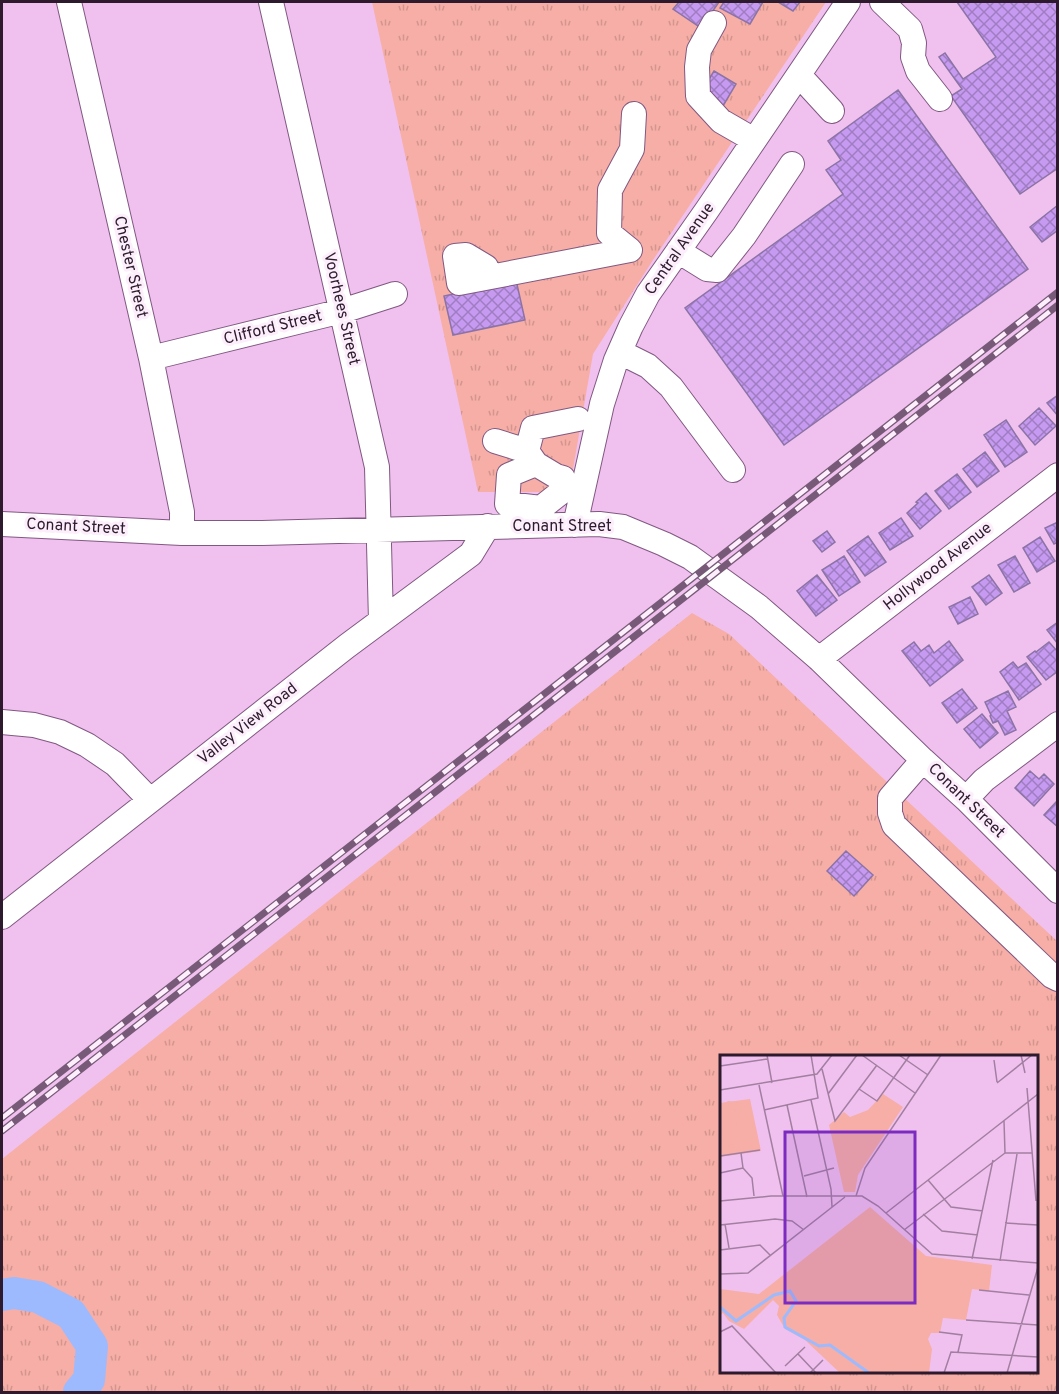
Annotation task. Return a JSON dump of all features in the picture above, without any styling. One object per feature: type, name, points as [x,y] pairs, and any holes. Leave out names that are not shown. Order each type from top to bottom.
[{"type":"street","name":"Chester Street","points":[[69,2],[151,358],[182,512],[182,533]]},
{"type":"street","name":"Voorhees Street","points":[[271,2],[377,467],[381,621]]},
{"type":"street","name":"Central Avenue","points":[[575,525],[602,404],[631,326],[648,294],[848,2]]},
{"type":"street","points":[[882,2],[910,29],[914,43],[913,57],[918,71],[940,99]]},
{"type":"street","points":[[714,24],[699,50],[698,96],[721,121],[754,140]]},
{"type":"street","points":[[798,75],[832,111]]},
{"type":"street","points":[[486,267],[466,255],[455,256],[459,283],[630,250],[609,233],[610,190],[632,150],[634,114]]},
{"type":"street","points":[[678,251],[707,269],[717,270],[744,236],[792,164]]},
{"type":"street","name":"Clifford Street","points":[[151,358],[342,311],[395,294]]},
{"type":"street","points":[[620,352],[648,366],[671,387],[734,470]]},
{"type":"street","points":[[495,441],[527,451],[533,428],[578,419]]},
{"type":"street","name":"Hollywood Avenue","points":[[819,659],[1058,475]]},
{"type":"street","name":"Conant Street","points":[[2,524],[182,533],[599,524],[623,528],[690,557],[759,607],[819,659],[966,799],[1058,891]]},
{"type":"street","name":"Valley View Road","points":[[2,917],[381,621],[471,554],[488,526]]},
{"type":"street","points":[[2,722],[34,725],[60,732],[87,745],[115,764],[150,800]]},
{"type":"street","points":[[966,799],[984,780],[1058,724]]},
{"type":"street","points":[[923,760],[890,798],[890,813],[894,825],[1052,976],[1058,979]]},
{"type":"green space","points":[[372,2],[826,2],[653,260],[593,354],[569,492],[478,492]]},
{"type":"green space","points":[[692,613],[729,634],[1057,941],[1057,1392],[2,1392],[2,1159]]},
{"type":"building","points":[[679,2],[719,2],[701,28],[673,9]]},
{"type":"building","points":[[724,2],[763,2],[750,24],[720,8]]},
{"type":"building","points":[[778,2],[800,2],[793,11]]},
{"type":"building","points":[[957,2],[1058,2],[1058,168],[1020,194],[951,96],[962,89],[939,57],[945,53],[963,79],[996,57]]},
{"type":"building","points":[[714,71],[736,84],[723,106],[701,92]]},
{"type":"building","points":[[898,90],[1028,269],[784,445],[685,308],[843,194],[826,170],[841,160],[828,141]]},
{"type":"building","points":[[1058,205],[1058,230],[1042,242],[1030,227]]},
{"type":"building","points":[[516,280],[525,320],[453,335],[444,296]]},
{"type":"building","points":[[1058,395],[1058,416],[1047,403]]},
{"type":"building","points":[[1039,408],[1056,426],[1035,445],[1019,426]]},
{"type":"building","points":[[1006,420],[1027,452],[1005,467],[984,435]]},
{"type":"building","points":[[985,452],[999,471],[977,487],[963,469]]},
{"type":"building","points":[[957,474],[971,492],[949,509],[935,491]]},
{"type":"building","points":[[926,493],[941,511],[920,529],[907,513]]},
{"type":"building","points":[[901,518],[913,536],[890,550],[879,533]]},
{"type":"building","points":[[1058,522],[1058,542],[1054,544],[1045,528]]},
{"type":"building","points":[[827,531],[835,542],[822,552],[813,541]]},
{"type":"building","points":[[868,536],[886,562],[865,576],[847,551]]},
{"type":"building","points":[[1040,537],[1055,561],[1037,572],[1023,548]]},
{"type":"building","points":[[844,556],[860,582],[839,596],[822,570]]},
{"type":"building","points":[[1015,556],[1030,583],[1014,592],[998,565]]},
{"type":"building","points":[[817,575],[837,600],[816,616],[797,591]]},
{"type":"building","points":[[989,575],[1002,593],[986,605],[972,587]]},
{"type":"building","points":[[970,597],[978,614],[958,624],[949,607]]},
{"type":"building","points":[[1058,622],[1058,644],[1047,630]]},
{"type":"building","points":[[949,641],[963,660],[930,686],[902,651],[914,642],[921,651],[929,645],[934,653]]},
{"type":"building","points":[[1049,642],[1058,652],[1058,671],[1046,680],[1027,657]]},
{"type":"building","points":[[1013,662],[1018,668],[1026,663],[1041,684],[1019,700],[1000,672]]},
{"type":"building","points":[[962,689],[977,708],[957,723],[942,703]]},
{"type":"building","points":[[1008,691],[1016,707],[1007,711],[1016,730],[1005,735],[998,721],[993,723],[985,702]]},
{"type":"building","points":[[982,714],[998,733],[980,748],[964,729]]},
{"type":"building","points":[[1030,771],[1039,779],[1044,774],[1054,784],[1034,806],[1015,788]]},
{"type":"building","points":[[1058,800],[1058,827],[1044,815]]},
{"type":"building","points":[[846,851],[873,875],[854,896],[827,871]]},
{"type":"waterway","points":[[2,1295],[14,1293],[38,1297],[71,1314],[92,1346],[89,1380],[79,1392]]},
{"type":"railway","points":[[2,1118],[1058,292]]},
{"type":"railway","points":[[2,1131],[1058,305]]}]
